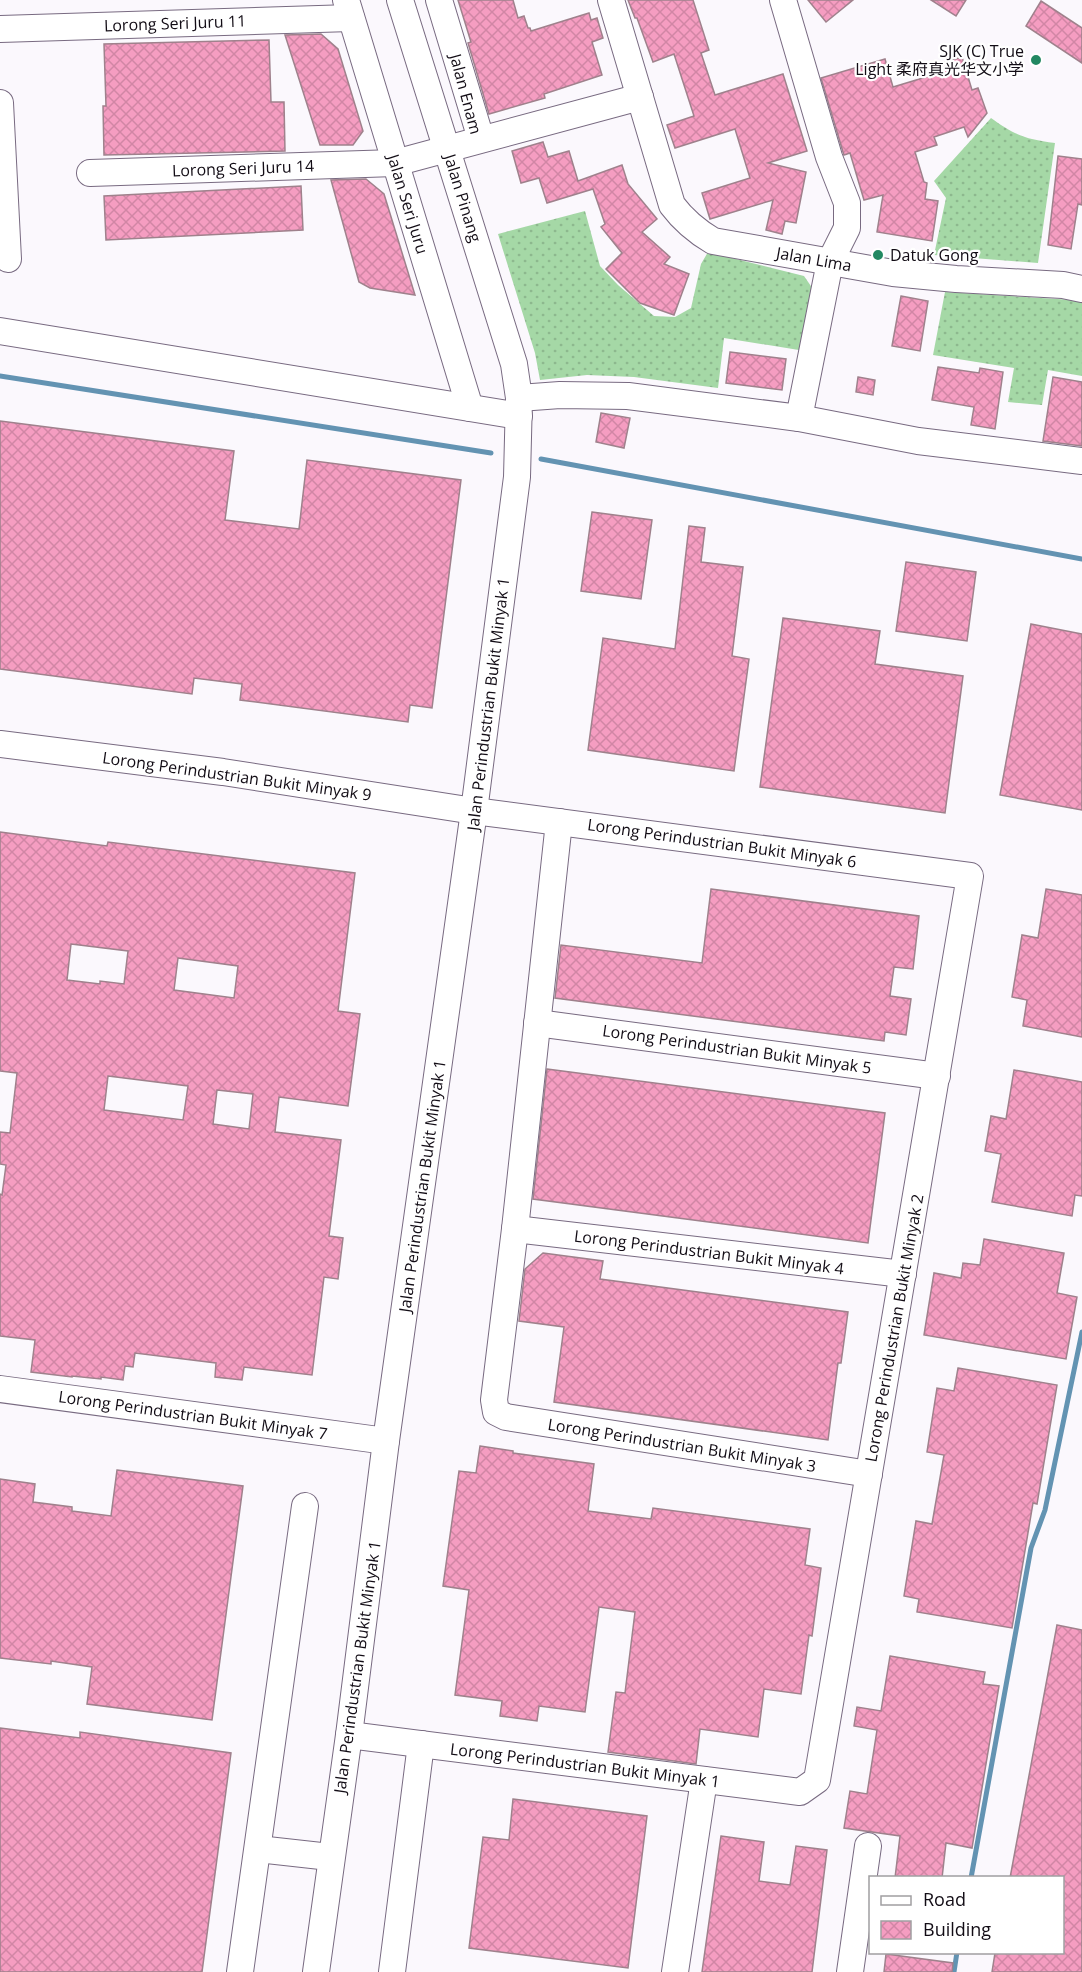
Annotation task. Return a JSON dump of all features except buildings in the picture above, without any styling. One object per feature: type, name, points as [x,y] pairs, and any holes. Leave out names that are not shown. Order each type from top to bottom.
[{"type":"street","name":"Jalan Pinang","points":[[400,0],[514,364],[519,407]]},
{"type":"street","name":"Jalan Enam","points":[[395,163],[481,139],[439,0]]},
{"type":"street","name":"Jalan Lima","points":[[611,0],[672,205],[682,219],[713,241],[893,273],[1063,285],[1082,289]]},
{"type":"street","points":[[783,0],[829,157],[847,203],[847,228],[830,262],[800,418]]},
{"type":"street","name":"Lorong Seri Juru 11","points":[[0,29],[348,9]]},
{"type":"street","name":"Jalan Seri Juru","points":[[348,9],[470,408]]},
{"type":"street","points":[[481,139],[640,97]]},
{"type":"street","points":[[0,103],[8,259]]},
{"type":"street","name":"Lorong Seri Juru 14","points":[[90,173],[395,163]]},
{"type":"street","points":[[0,331],[470,408],[519,407],[560,395],[628,396],[800,418],[918,441],[1082,461]]},
{"type":"street","name":"Jalan Perindustrian Bukit Minyak 1","points":[[316,1972],[330,1857],[349,1735],[386,1440],[474,811],[517,477],[519,407]]},
{"type":"street","name":"Lorong Perindustrian Bukit Minyak 9","points":[[0,744],[223,772],[474,811]]},
{"type":"street","name":"Lorong Perindustrian Bukit Minyak 6","points":[[474,811],[970,876]]},
{"type":"street","points":[[515,1229],[559,822]]},
{"type":"street","name":"Lorong Perindustrian Bukit Minyak 2","points":[[817,1780],[970,876]]},
{"type":"street","name":"Lorong Perindustrian Bukit Minyak 5","points":[[537,1023],[937,1076]]},
{"type":"street","name":"Lorong Perindustrian Bukit Minyak 4","points":[[515,1229],[903,1274]]},
{"type":"street","name":"Lorong Perindustrian Bukit Minyak 3","points":[[515,1229],[494,1400],[496,1412],[506,1418],[869,1474]]},
{"type":"street","name":"Lorong Perindustrian Bukit Minyak 7","points":[[0,1389],[386,1440]]},
{"type":"street","points":[[240,1972],[305,1506]]},
{"type":"street","name":"Lorong Perindustrian Bukit Minyak 1","points":[[349,1735],[800,1792],[817,1780]]},
{"type":"street","points":[[392,1972],[420,1744]]},
{"type":"street","points":[[675,1972],[704,1780]]},
{"type":"street","points":[[850,1972],[868,1846]]},
{"type":"street","points":[[258,1848],[330,1857]]},
{"type":"green space","points":[[991,118],[1021,136],[1055,143],[1038,263],[934,255],[946,198],[934,181]]},
{"type":"green space","points":[[585,211],[600,266],[654,316],[675,317],[691,308],[701,264],[708,252],[804,276],[815,292],[805,351],[724,338],[718,388],[634,377],[587,375],[540,380],[535,353],[498,234]]},
{"type":"green space","points":[[945,292],[1074,300],[1082,303],[1082,376],[1048,370],[1042,405],[1008,402],[1014,368],[933,355]]},
{"type":"waterway","points":[[0,376],[491,453]]},
{"type":"waterway","points":[[541,459],[1082,559]]},
{"type":"waterway","points":[[971,1876],[1031,1548],[1045,1510],[1082,1332]]},
{"type":"waterway","points":[[954,1972],[957,1954]]},
{"type":"place","name":"SJK (C) True Light 柔府真光华文小学","points":[[1036,60]]},
{"type":"place","name":"Datuk Gong","points":[[878,255]]}]
